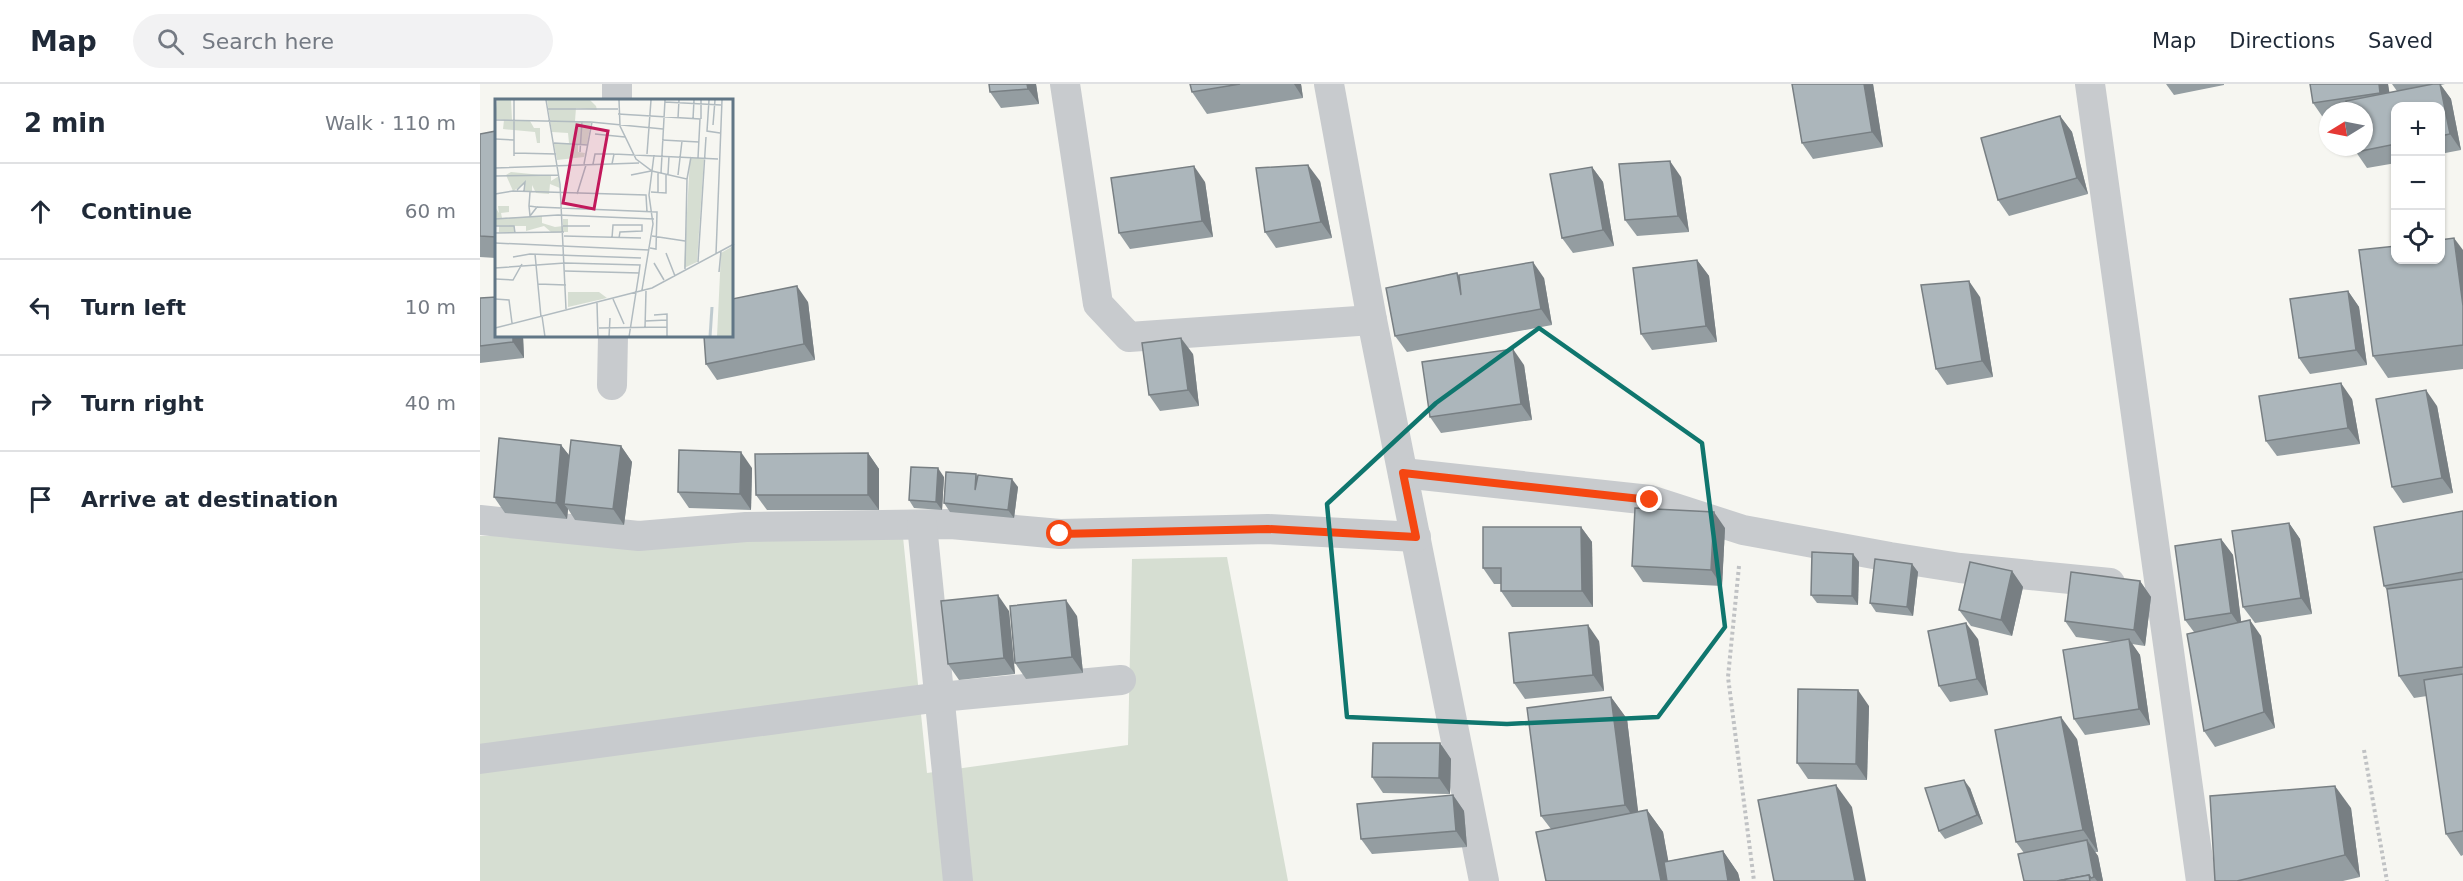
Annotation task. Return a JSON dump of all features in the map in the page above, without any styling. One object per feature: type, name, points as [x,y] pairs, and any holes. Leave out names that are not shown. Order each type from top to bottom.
[{"type":"street","points":[[1065,84],[1098,304],[1129,337],[1372,320]]},
{"type":"street","points":[[1329,84],[1372,320],[1484,881]]},
{"type":"street","points":[[2090,84],[2201,881]]},
{"type":"street","points":[[612,385],[613,338]]},
{"type":"street","points":[[1403,473],[1650,500],[1743,530],[1960,568],[2121,585],[2159,580]]},
{"type":"street","points":[[480,520],[639,536],[746,527],[951,524],[1060,534],[1268,529],[1416,537]]},
{"type":"street","points":[[922,525],[958,881]]},
{"type":"street","points":[[480,759],[940,697],[1121,680]]},
{"type":"path","points":[[1743,530],[1728,677],[1754,881]]},
{"type":"path","points":[[2364,750],[2387,881]]},
{"type":"highlighted area","points":[[1539,328],[1702,443],[1725,627],[1658,717],[1507,724],[1347,717],[1327,504],[1436,403]]},
{"type":"shaded area","points":[[480,536],[903,537],[927,773],[1128,745],[1132,559],[1227,557],[1288,881],[480,881]]},
{"type":"building","points":[[989,84],[1027,84],[1028,89],[990,92]]},
{"type":"building","points":[[1190,84],[1240,84],[1192,92]]},
{"type":"building","points":[[1792,84],[1864,84],[1872,132],[1802,143]]},
{"type":"building","points":[[2310,84],[2379,84],[2380,93],[2313,103]]},
{"type":"building","points":[[2440,84],[2444,102],[2391,102],[2391,145],[2373,149],[2373,102],[2346,101]]},
{"type":"building","points":[[2445,109],[2450,134],[2445,135]]},
{"type":"building","points":[[2060,116],[2077,178],[1998,200],[1981,138]]},
{"type":"building","points":[[495,131],[495,237],[480,236],[480,134]]},
{"type":"building","points":[[1670,161],[1678,216],[1625,220],[1619,164]]},
{"type":"building","points":[[1308,165],[1321,222],[1265,232],[1256,168]]},
{"type":"building","points":[[1194,166],[1202,221],[1119,233],[1111,178]]},
{"type":"building","points":[[1592,167],[1603,230],[1562,238],[1550,174]]},
{"type":"building","points":[[2454,238],[2463,306],[2463,345],[2373,356],[2359,250],[2391,247],[2391,264],[2445,264],[2445,239]]},
{"type":"building","points":[[1697,260],[1706,326],[1641,334],[1633,268]]},
{"type":"building","points":[[1533,262],[1541,309],[1395,336],[1386,288],[1457,273],[1461,295],[1459,275]]},
{"type":"building","points":[[1969,281],[1982,361],[1936,369],[1921,285]]},
{"type":"building","points":[[797,286],[804,344],[706,364],[704,338],[734,338],[734,299]]},
{"type":"building","points":[[2348,291],[2356,350],[2299,358],[2290,299]]},
{"type":"building","points":[[495,297],[495,338],[513,338],[513,342],[480,346],[480,298]]},
{"type":"building","points":[[1181,338],[1188,390],[1149,395],[1142,343]]},
{"type":"building","points":[[1513,349],[1521,404],[1430,417],[1422,362]]},
{"type":"building","points":[[2341,383],[2348,428],[2266,441],[2259,396]]},
{"type":"building","points":[[2426,390],[2442,478],[2392,487],[2376,399]]},
{"type":"building","points":[[499,438],[561,445],[556,503],[494,497]]},
{"type":"building","points":[[571,440],[621,446],[613,509],[564,504]]},
{"type":"building","points":[[679,450],[741,452],[740,494],[678,492]]},
{"type":"building","points":[[868,453],[868,495],[756,495],[755,454]]},
{"type":"building","points":[[911,467],[938,468],[936,502],[909,500]]},
{"type":"building","points":[[946,472],[976,474],[975,490],[978,475],[1012,479],[1008,510],[944,503]]},
{"type":"building","points":[[1635,508],[1714,512],[1711,570],[1632,566]]},
{"type":"building","points":[[2463,511],[2463,572],[2384,586],[2374,527]]},
{"type":"building","points":[[2289,523],[2301,598],[2243,607],[2232,531]]},
{"type":"building","points":[[1483,527],[1581,527],[1582,591],[1501,591],[1501,568],[1483,568]]},
{"type":"building","points":[[2221,539],[2231,613],[2185,620],[2175,546]]},
{"type":"building","points":[[1812,552],[1853,554],[1852,596],[1811,595]]},
{"type":"building","points":[[1875,559],[1912,564],[1907,607],[1870,603]]},
{"type":"building","points":[[1970,562],[2012,571],[2001,620],[1959,610]]},
{"type":"building","points":[[2071,572],[2140,581],[2134,630],[2065,621]]},
{"type":"building","points":[[2463,579],[2463,667],[2399,676],[2387,589]]},
{"type":"building","points":[[998,595],[1004,658],[948,664],[941,601]]},
{"type":"building","points":[[1066,600],[1072,657],[1015,663],[1010,606]]},
{"type":"building","points":[[2250,620],[2264,712],[2204,731],[2187,634]]},
{"type":"building","points":[[1966,623],[1977,679],[1939,686],[1928,631]]},
{"type":"building","points":[[1588,625],[1593,675],[1514,683],[1509,633]]},
{"type":"building","points":[[2129,639],[2139,709],[2074,719],[2063,650]]},
{"type":"building","points":[[2463,674],[2463,831],[2446,834],[2424,680]]},
{"type":"building","points":[[1798,689],[1858,690],[1856,764],[1797,763]]},
{"type":"building","points":[[1611,697],[1625,805],[1541,816],[1527,708]]},
{"type":"building","points":[[2061,717],[2083,830],[2016,842],[1995,730]]},
{"type":"building","points":[[1373,743],[1440,743],[1439,778],[1372,777]]},
{"type":"building","points":[[1964,780],[1977,815],[1939,831],[1925,788]]},
{"type":"building","points":[[1836,785],[1855,881],[1774,881],[1758,800]]},
{"type":"building","points":[[2335,786],[2345,855],[2237,881],[2215,881],[2210,796]]},
{"type":"building","points":[[1453,795],[1456,831],[1361,839],[1357,804]]},
{"type":"building","points":[[1647,810],[1661,881],[1546,881],[1536,832]]},
{"type":"building","points":[[2087,840],[2094,877],[2091,878],[2089,875],[2057,881],[2024,881],[2018,854]]},
{"type":"building","points":[[1723,851],[1728,881],[1667,881],[1664,862]]},
{"type":"building","points":[[2089,875],[2090,881],[2057,881]]},
{"type":"route","points":[[1060,534],[1268,529],[1416,537],[1403,473],[1650,500]]}]
